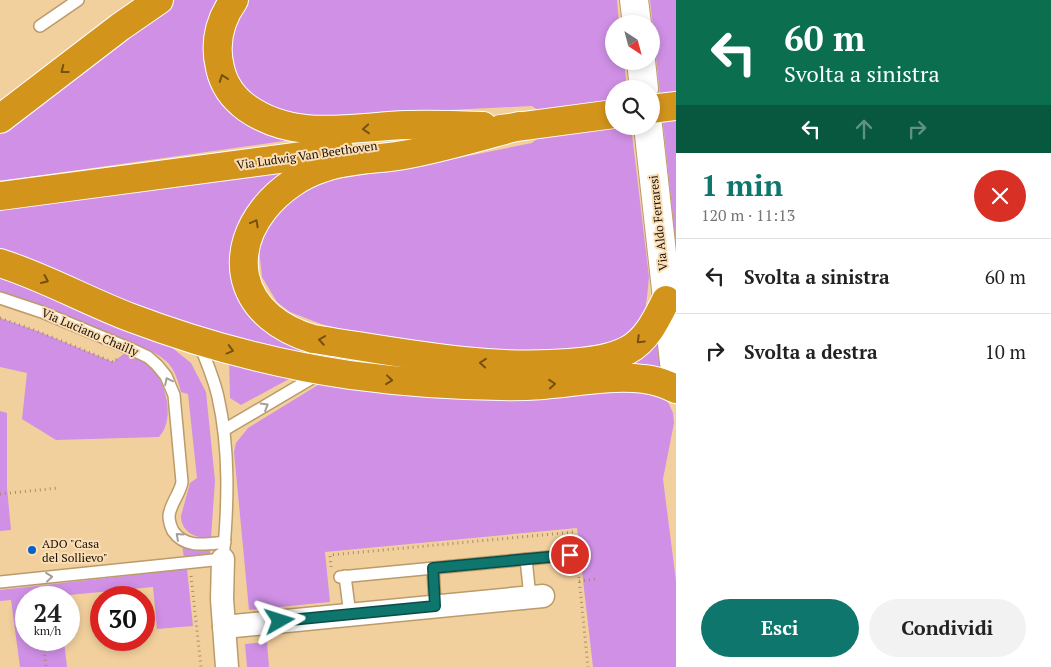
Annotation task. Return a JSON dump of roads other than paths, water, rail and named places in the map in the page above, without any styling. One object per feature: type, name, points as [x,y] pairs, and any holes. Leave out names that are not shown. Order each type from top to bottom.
[{"type":"highway","points":[[0,119],[159,0]]},
{"type":"highway","points":[[234,0],[223,18],[217,40],[222,76],[230,92],[238,100],[257,115],[269,121],[292,127],[321,131],[407,125],[530,125]]},
{"type":"highway","points":[[660,108],[676,106]]},
{"type":"highway","name":"Via Ludwig Van Beethoven","points":[[0,196],[605,115]]},
{"type":"highway","points":[[530,125],[408,154],[322,168],[293,183],[281,192],[261,213],[248,237],[244,259],[248,288],[253,298],[268,316],[278,324],[299,335],[313,339],[457,361],[521,365],[606,359],[629,350],[646,334],[666,300]]},
{"type":"highway","points":[[0,262],[129,317],[198,341],[238,353],[324,371],[414,382],[486,386],[539,385],[630,378],[653,381],[676,389]]},
{"type":"main road","points":[[634,0],[636,15]]},
{"type":"main road","name":"Via Aldo Ferraresi","points":[[649,135],[676,380]]},
{"type":"street","points":[[224,551],[222,599],[227,667]]},
{"type":"street","points":[[224,627],[536,597]]},
{"type":"lane","points":[[40,26],[78,0]]},
{"type":"lane","points":[[90,50],[111,24],[141,0]]},
{"type":"lane","name":"Via Luciano Chailly","points":[[0,298],[42,312],[131,349],[148,357],[157,365],[166,376],[174,395],[182,482],[171,508],[169,516],[170,526],[175,534],[189,543],[224,551]]},
{"type":"lane","points":[[0,582],[224,551],[227,492],[224,430],[218,397],[198,341]]},
{"type":"lane","points":[[224,430],[324,371]]},
{"type":"lane","points":[[350,615],[343,576],[570,555]]},
{"type":"lane","points":[[526,559],[536,597]]},
{"type":"lane","points":[[433,568],[435,606]]},
{"type":"place","name":"ADO \"Casa del Sollievo\"","points":[[32,550]]}]
